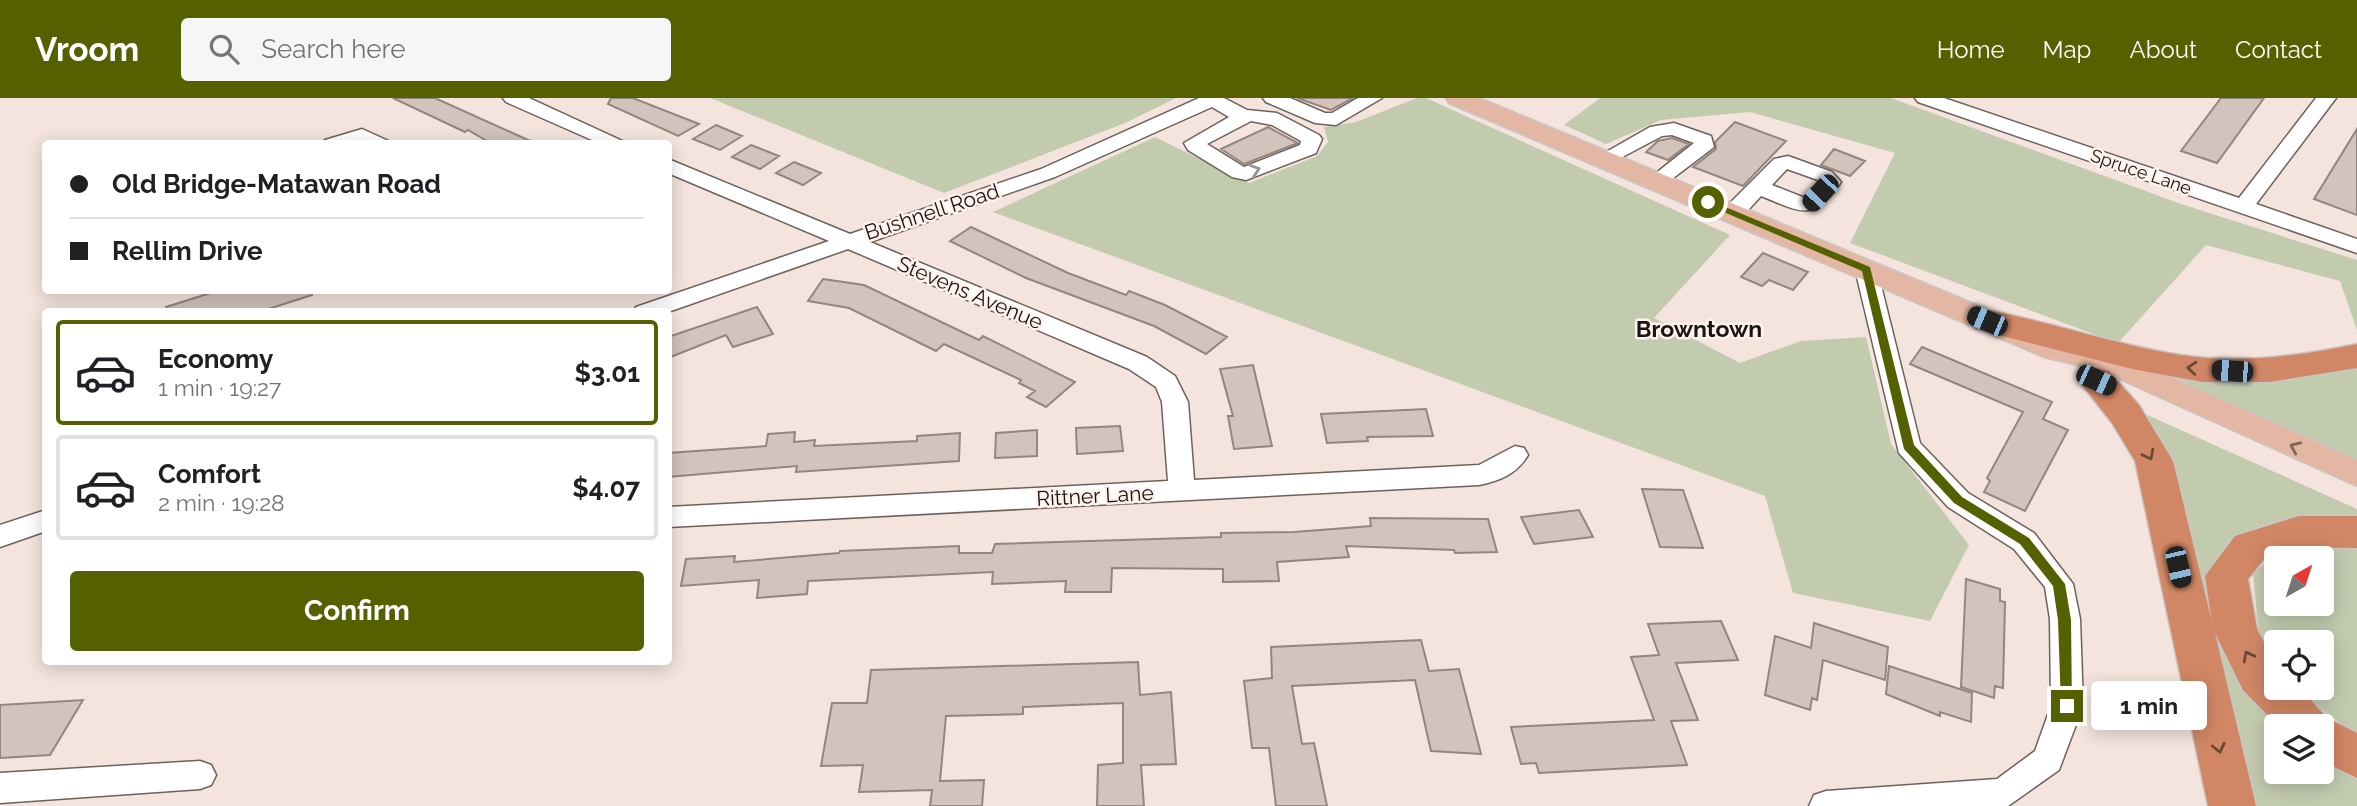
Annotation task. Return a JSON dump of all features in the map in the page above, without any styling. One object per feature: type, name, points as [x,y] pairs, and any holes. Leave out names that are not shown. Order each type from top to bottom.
[{"type":"highway","points":[[1987,321],[2033,328],[2182,367],[2232,371],[2301,369],[2357,356]]},
{"type":"highway","points":[[2096,380],[2126,414],[2154,461],[2232,806]]},
{"type":"highway","points":[[2296,714],[2259,677],[2235,630],[2226,576],[2250,547],[2299,531],[2357,532]]},
{"type":"highway","points":[[2334,743],[2357,757]]},
{"type":"main road","points":[[1458,98],[2055,350],[2110,362],[2357,474]]},
{"type":"main road","points":[[2055,350],[2096,380],[2357,499]]},
{"type":"street","points":[[513,98],[610,140]]},
{"type":"street","points":[[1273,98],[1322,119],[1336,119],[1372,98]]},
{"type":"street","name":"Spruce Lane","points":[[1925,98],[2357,246]]},
{"type":"street","points":[[2243,207],[2326,98]]},
{"type":"street","points":[[1213,99],[1244,117]]},
{"type":"street","name":"Bushnell Road","points":[[655,308],[1048,173],[1172,120],[1213,99]]},
{"type":"street","points":[[1252,114],[1266,116],[1312,139],[1309,149],[1247,174],[1239,173],[1195,146],[1194,143],[1244,117],[1252,114]]},
{"type":"street","points":[[1604,159],[1657,131],[1674,128],[1703,141],[1704,147],[1657,181]]},
{"type":"street","points":[[345,140],[362,135],[375,140]]},
{"type":"street","name":"Stevens Avenue","points":[[672,166],[1138,363],[1166,382],[1175,402],[1182,492]]},
{"type":"street","points":[[1733,213],[1758,187]]},
{"type":"street","points":[[1826,806],[2003,793],[2048,760],[2067,706],[2064,620],[2059,584],[2024,541],[1958,500],[1908,446],[1866,269]]},
{"type":"street","name":"Rittner Lane","points":[[672,517],[1479,475],[1494,472],[1515,455]]},
{"type":"street","points":[[0,536],[42,521]]},
{"type":"street","points":[[0,789],[200,775]]},
{"type":"green space","points":[[710,98],[1176,98],[1125,123],[944,193]]},
{"type":"green space","points":[[1417,98],[1426,98],[1730,235],[1654,318],[1740,363],[1801,341],[1866,337],[1891,444],[1969,545],[1930,621],[1793,593],[1765,496],[993,212],[1155,137],[1249,183],[1317,156],[1328,142],[1324,127],[1356,122]]},
{"type":"green space","points":[[1600,98],[1891,98],[2184,205],[2357,260],[2357,330],[2340,281],[2206,245],[2118,343],[1850,243],[1895,153],[1750,112],[1661,120],[1606,144],[1564,125]]},
{"type":"green space","points":[[2142,365],[2249,378],[2300,377],[2357,366],[2357,466]]},
{"type":"green space","points":[[2145,414],[2357,509],[2357,522],[2298,519],[2261,527],[2229,546],[2216,562],[2264,684],[2264,700],[2270,700],[2273,707],[2282,714],[2264,714],[2264,784],[2334,784],[2334,754],[2357,768],[2357,806],[2251,806],[2160,442]]},
{"type":"green space","points":[[2324,543],[2357,548],[2357,735],[2334,719],[2334,714],[2328,714],[2308,700],[2334,700],[2334,630],[2264,630],[2264,644],[2259,635],[2253,574],[2264,564],[2264,616],[2334,616],[2334,546],[2305,546]]},
{"type":"building","points":[[393,98],[435,98],[528,140],[485,140],[468,130],[465,132]]},
{"type":"building","points":[[611,98],[633,98],[699,124],[678,136],[608,104]]},
{"type":"building","points":[[1297,98],[1353,98],[1331,110]]},
{"type":"building","points":[[2221,98],[2264,98],[2217,163],[2181,151]]},
{"type":"building","points":[[1735,122],[1786,141],[1743,186],[1693,167],[1716,149],[1715,142]]},
{"type":"building","points":[[716,125],[742,136],[720,150],[693,139]]},
{"type":"building","points":[[1268,127],[1298,143],[1244,164],[1221,149]]},
{"type":"building","points":[[2357,129],[2357,215],[2314,199]]},
{"type":"building","points":[[1672,138],[1689,144],[1668,160],[1646,152],[1658,141]]},
{"type":"building","points":[[751,145],[779,156],[760,169],[732,157]]},
{"type":"building","points":[[1834,149],[1865,161],[1850,176],[1821,165]]},
{"type":"building","points":[[794,162],[821,173],[803,185],[776,173]]},
{"type":"building","points":[[971,227],[1068,273],[1126,295],[1129,291],[1165,305],[1227,337],[1206,354],[1154,326],[1026,278],[950,241]]},
{"type":"building","points":[[1763,253],[1808,272],[1793,290],[1769,280],[1762,286],[1741,277]]},
{"type":"building","points":[[823,279],[864,285],[979,340],[983,336],[1075,382],[1046,407],[1027,397],[1035,391],[1019,383],[1021,380],[944,344],[936,351],[849,308],[808,301]]},
{"type":"building","points":[[207,294],[312,295],[271,308],[166,307]]},
{"type":"building","points":[[757,307],[773,334],[733,347],[726,335],[672,356],[672,336]]},
{"type":"building","points":[[1922,347],[2052,402],[2043,419],[2068,430],[2025,511],[1984,492],[1990,481],[1987,478],[2023,412],[1910,364]]},
{"type":"building","points":[[1253,365],[1272,446],[1234,449],[1228,416],[1233,416],[1220,369]]},
{"type":"building","points":[[1426,409],[1433,436],[1367,437],[1368,441],[1327,443],[1321,414]]},
{"type":"building","points":[[1120,426],[1123,451],[1077,454],[1076,428]]},
{"type":"building","points":[[1037,430],[1037,456],[995,458],[996,433]]},
{"type":"building","points":[[795,432],[794,442],[815,440],[814,446],[917,441],[917,436],[960,433],[959,461],[796,472],[797,466],[672,477],[672,453],[766,446],[768,434]]},
{"type":"building","points":[[1642,489],[1683,490],[1703,548],[1660,547]]},
{"type":"building","points":[[1579,510],[1593,537],[1534,544],[1521,517]]},
{"type":"building","points":[[1370,518],[1488,519],[1497,552],[1455,553],[1454,550],[1346,546],[1349,557],[1277,562],[1279,581],[1223,582],[1223,569],[1112,568],[1111,592],[1065,592],[1066,581],[992,584],[993,572],[808,581],[807,594],[757,598],[759,580],[681,586],[686,559],[735,556],[734,562],[840,551],[959,546],[959,553],[992,553],[995,544],[1294,532],[1371,526]]},
{"type":"building","points":[[1966,579],[2000,589],[2000,601],[2005,602],[2003,688],[1995,686],[1994,698],[1961,687]]},
{"type":"building","points":[[1721,621],[1738,660],[1676,663],[1698,720],[1671,721],[1687,765],[1539,773],[1536,763],[1521,764],[1511,727],[1654,720],[1631,657],[1659,655],[1648,624]]},
{"type":"building","points":[[1814,623],[1888,647],[1885,680],[1823,660],[1817,700],[1812,698],[1810,710],[1765,695],[1775,636],[1811,648]]},
{"type":"building","points":[[1421,640],[1429,671],[1459,669],[1481,754],[1431,751],[1415,680],[1292,686],[1302,744],[1314,743],[1327,806],[1276,806],[1269,748],[1252,748],[1244,681],[1272,678],[1271,647]]},
{"type":"building","points":[[1138,662],[1140,695],[1171,692],[1176,764],[1141,765],[1144,806],[1097,806],[1098,765],[1123,763],[1123,703],[1023,707],[1023,714],[946,716],[940,781],[984,780],[982,806],[930,806],[932,790],[859,792],[863,765],[821,766],[832,703],[867,703],[871,670]]},
{"type":"building","points":[[1889,666],[1972,693],[1971,722],[1940,712],[1940,716],[1886,694]]},
{"type":"building","points":[[83,700],[50,755],[0,758],[0,705]]},
{"type":"district","name":"Browntown","points":[[1699,329]]},
{"type":"route","points":[[1708,202],[1866,269],[1908,446],[1958,500],[2024,541],[2059,584],[2064,620],[2067,706]]}]
